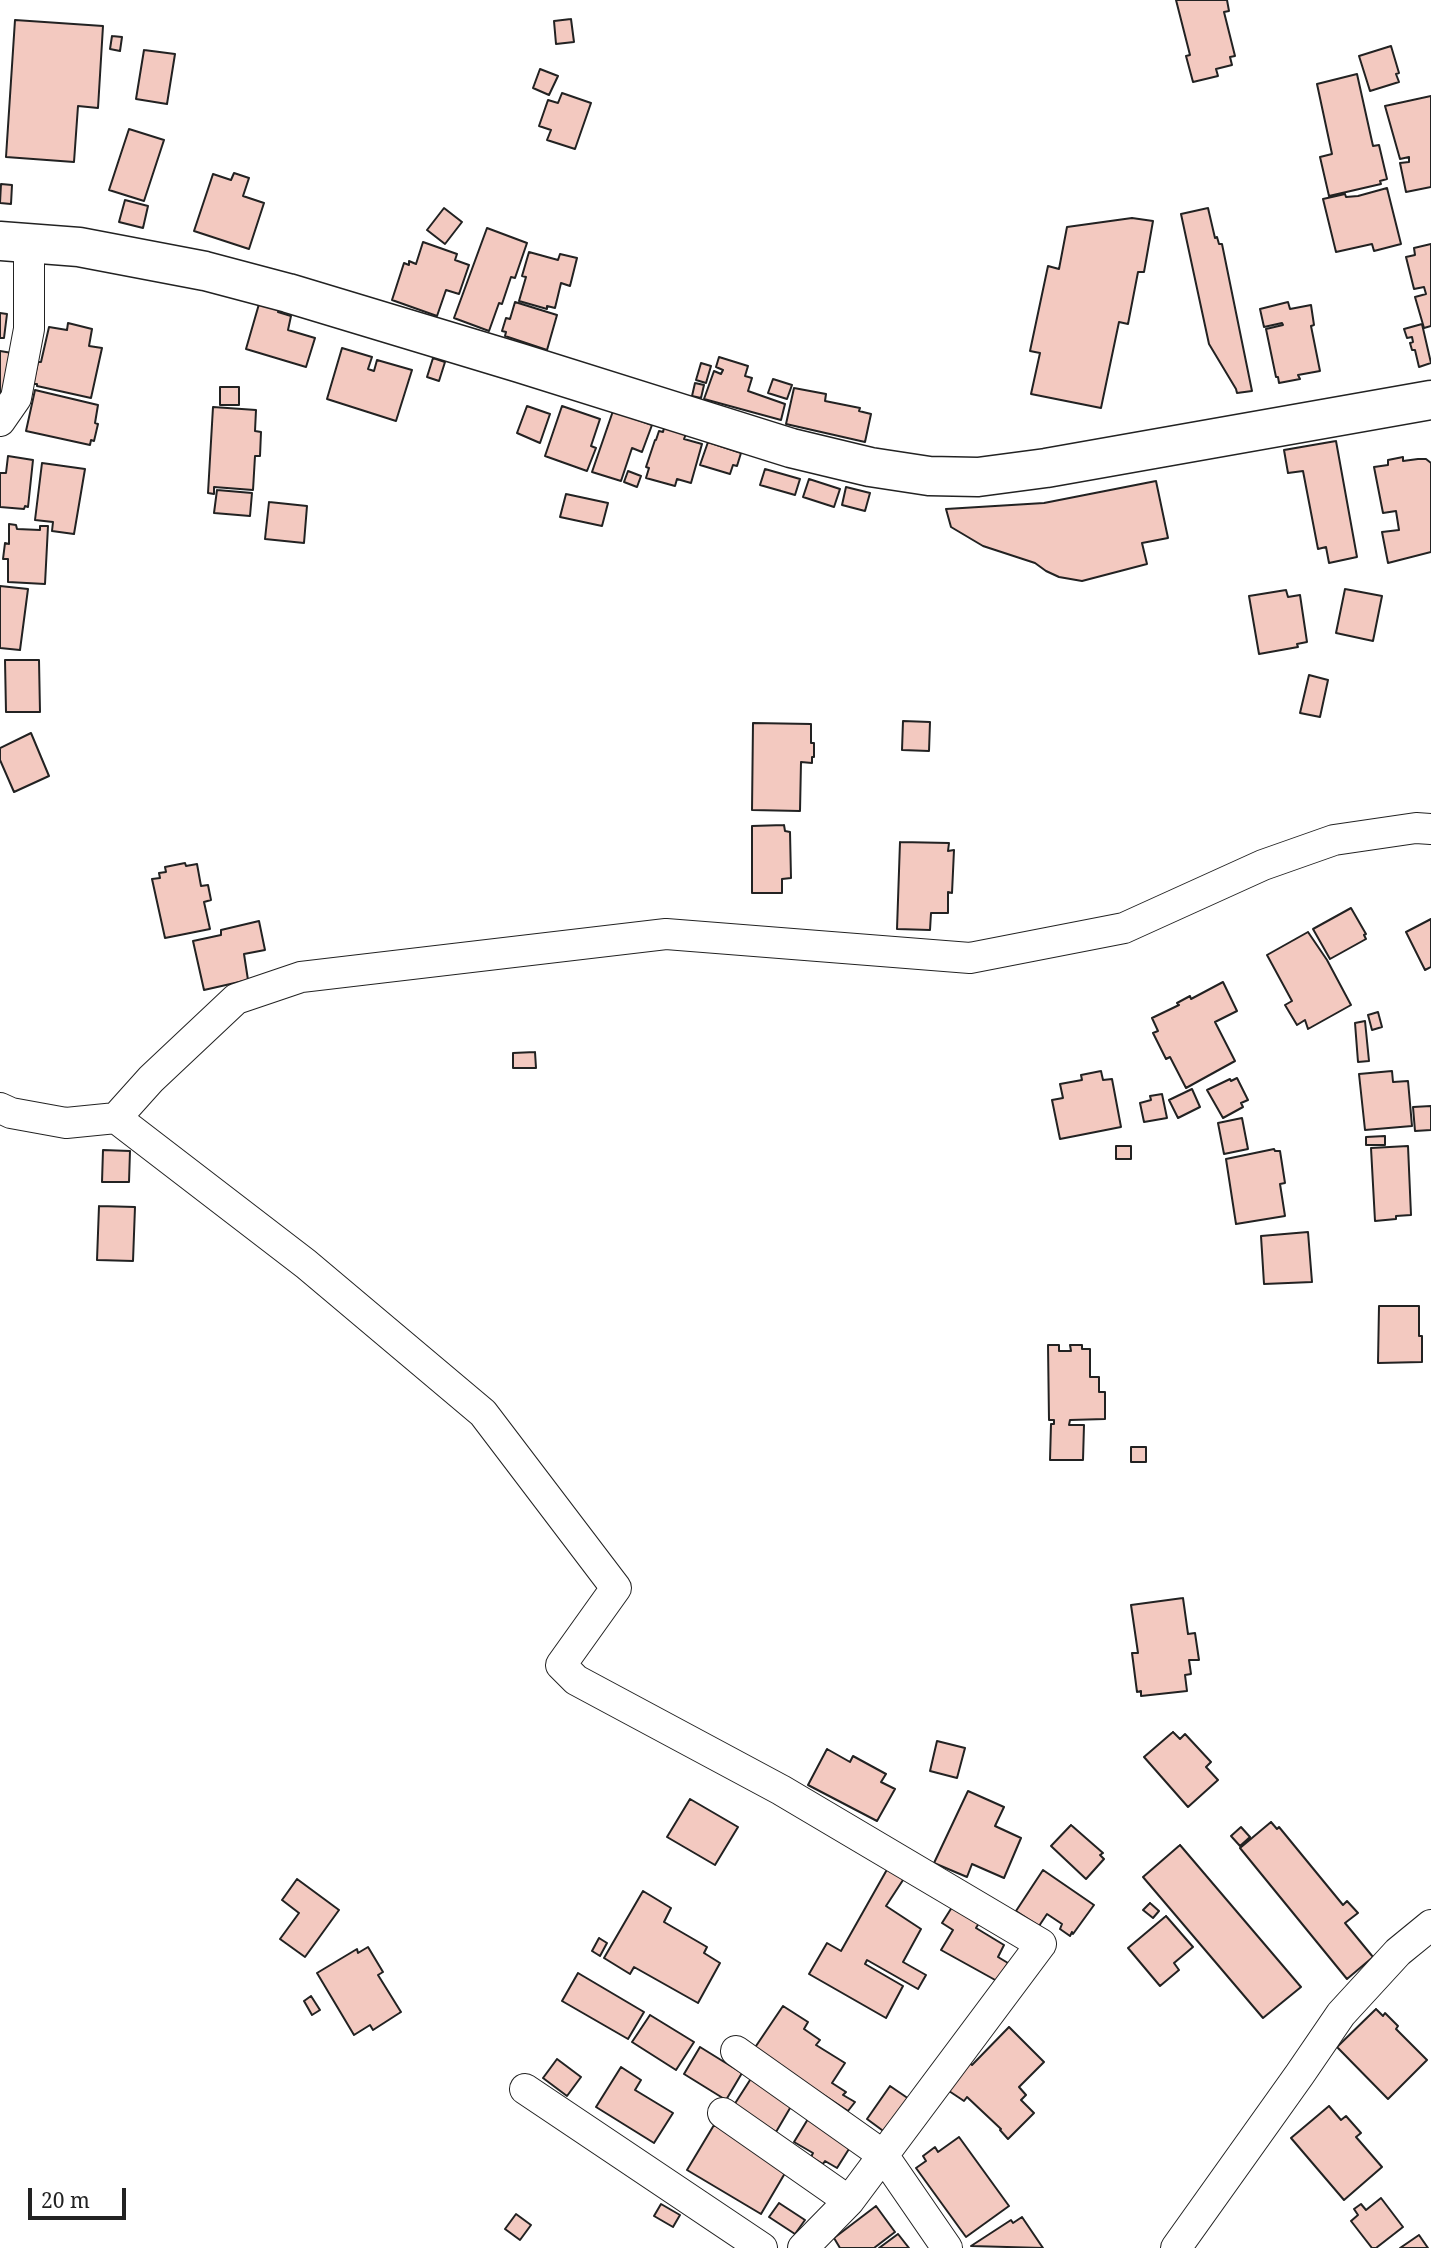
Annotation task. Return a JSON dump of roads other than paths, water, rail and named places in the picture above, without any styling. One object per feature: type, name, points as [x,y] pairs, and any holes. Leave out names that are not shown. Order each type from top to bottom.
[{"type":"street","points":[[0,421],[16,398],[29,329],[15,241],[79,247],[205,271],[494,355],[791,448],[870,467],[929,476],[978,477],[1046,468],[1431,400]]},
{"type":"street","points":[[0,1108],[11,1113],[66,1123],[116,1118],[151,1079],[236,999],[301,977],[666,934],[970,958],[1124,928],[1263,865],[1334,840],[1416,828],[1431,829]]},
{"type":"street","points":[[116,1118],[306,1264],[483,1413],[616,1588],[561,1665],[576,1680],[781,1790],[1041,1944],[849,2201],[803,2248]]},
{"type":"street","points":[[1176,2248],[1341,2014],[1398,1952],[1431,1925]]},
{"type":"street","points":[[736,2051],[883,2155],[947,2248]]},
{"type":"street","points":[[525,2089],[762,2248]]},
{"type":"street","points":[[723,2113],[849,2201]]}]
